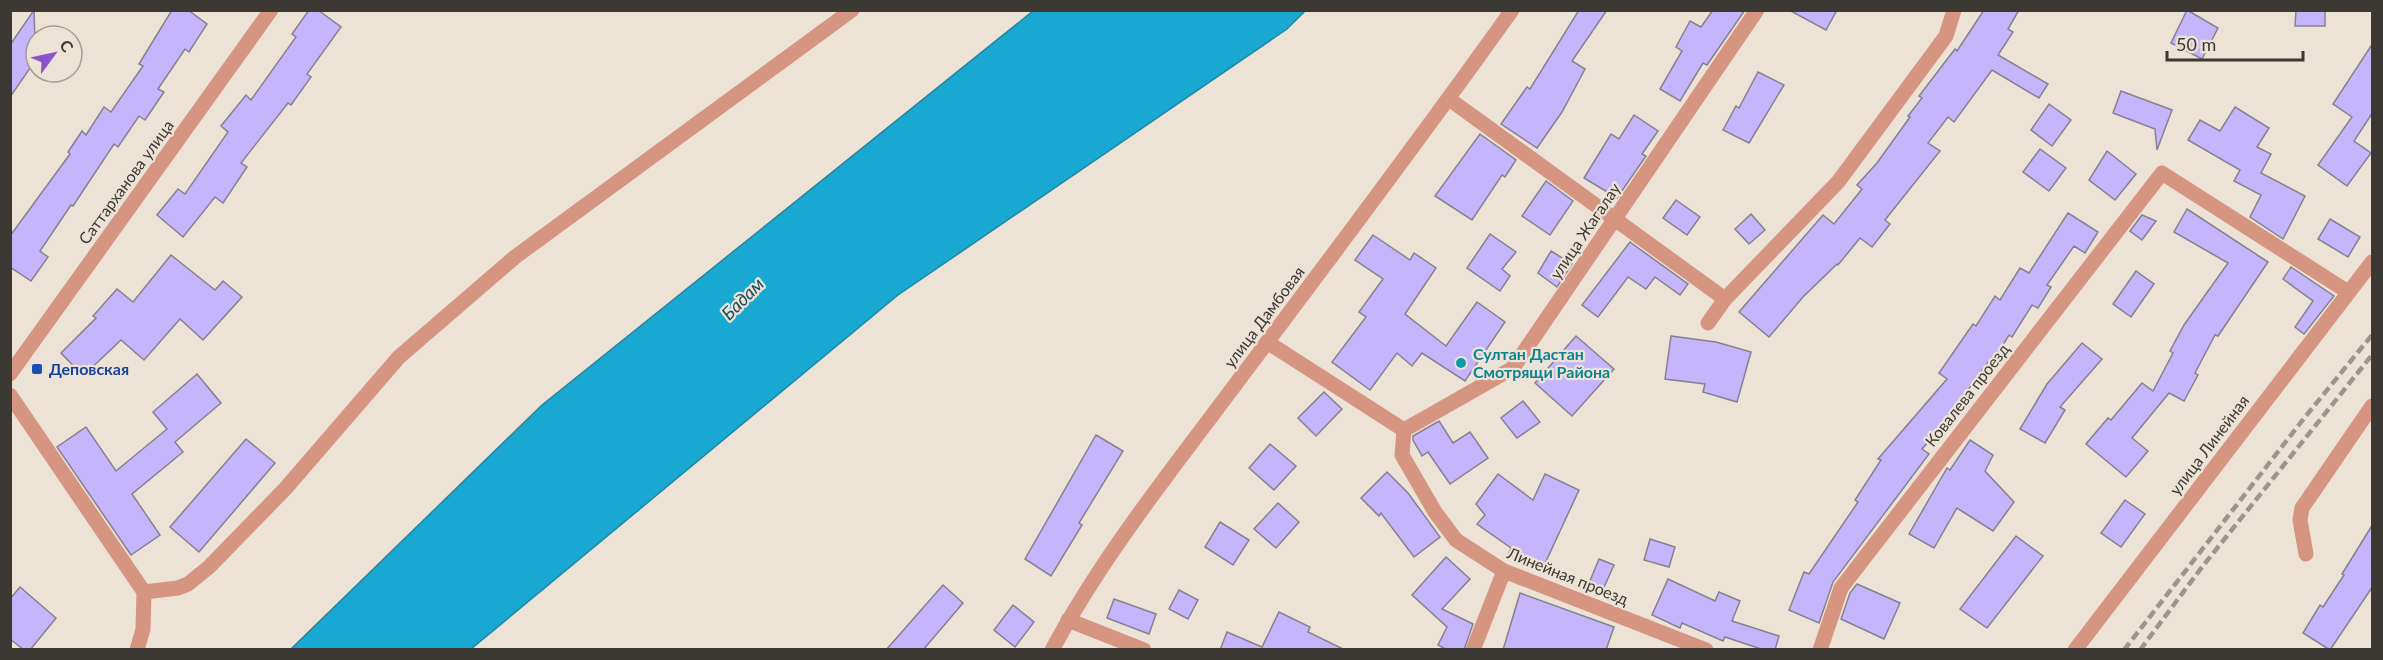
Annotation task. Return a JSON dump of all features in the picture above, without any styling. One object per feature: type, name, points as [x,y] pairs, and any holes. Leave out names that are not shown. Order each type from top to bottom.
[{"type":"street","name":"Саттарханова улица","points":[[10,374],[271,10]]},
{"type":"street","points":[[144,592],[178,588],[188,584],[208,567],[285,489],[399,357],[515,257],[852,10]]},
{"type":"street","name":"улица Дамбовая","points":[[1052,650],[1068,620],[1135,519],[1449,99],[1512,10]]},
{"type":"street","name":"улица Жагалау","points":[[1404,430],[1513,368],[1757,10]]},
{"type":"street","points":[[1708,323],[1725,299],[1838,182],[1946,36],[1954,10]]},
{"type":"street","points":[[1449,99],[1725,299]]},
{"type":"street","name":"Ковалева проезд","points":[[1820,650],[1841,588],[2162,173],[2348,292]]},
{"type":"street","name":"улица Линейная","points":[[2075,650],[2373,262]]},
{"type":"street","points":[[1267,342],[1404,430]]},
{"type":"street","points":[[10,395],[144,592],[143,629],[137,650]]},
{"type":"street","points":[[2306,554],[2300,520],[2302,508],[2373,406]]},
{"type":"street","name":"Линейная проезд","points":[[1404,430],[1402,455],[1435,512],[1455,540],[1504,571],[1706,650]]},
{"type":"street","points":[[1473,650],[1504,571]]},
{"type":"street","points":[[1068,620],[1144,650]]},
{"type":"water","name":"Бадам","points":[[1033,11],[1305,11],[1287,29],[898,295],[471,649],[291,649],[542,405]]},
{"type":"building","points":[[34,10],[34,24],[24,24]]},
{"type":"building","points":[[172,10],[188,10],[207,24],[189,52],[185,49],[158,89],[164,92],[145,120],[139,116],[118,147],[114,144],[73,206],[71,205],[40,251],[48,257],[31,281],[10,267],[10,236],[70,154],[68,152],[82,131],[86,135],[104,107],[111,112],[143,66],[139,64]]},
{"type":"building","points":[[309,10],[318,10],[341,27],[307,74],[311,77],[291,105],[288,103],[241,163],[247,167],[223,203],[215,197],[183,237],[157,215],[178,189],[185,194],[228,132],[221,126],[246,95],[251,100],[296,37],[292,34]]},
{"type":"building","points":[[1579,10],[1607,10],[1572,61],[1585,69],[1562,112],[1537,148],[1501,124],[1527,87],[1530,89]]},
{"type":"building","points":[[1713,10],[1745,10],[1707,65],[1703,63],[1680,101],[1660,89],[1682,51],[1676,47],[1690,21],[1701,27]]},
{"type":"building","points":[[1789,10],[1837,10],[1826,30]]},
{"type":"building","points":[[1984,10],[2019,10],[2008,29],[2013,32],[1998,55],[2048,84],[2039,98],[1992,70],[1954,122],[1948,117],[1928,143],[1940,151],[1885,220],[1890,224],[1872,247],[1860,238],[1838,265],[1803,297],[1769,337],[1739,312],[1823,215],[1834,224],[1862,189],[1857,185],[1877,163],[1910,117],[1908,116],[1922,98],[1919,96],[1955,49],[1957,51]]},
{"type":"building","points":[[2187,10],[2218,28],[2202,59],[2171,43]]},
{"type":"building","points":[[2296,10],[2325,10],[2325,26],[2295,26]]},
{"type":"building","points":[[24,25],[24,77],[10,97],[10,45]]},
{"type":"building","points":[[2373,43],[2373,112],[2354,141],[2371,153],[2347,186],[2318,165],[2352,117],[2333,104]]},
{"type":"building","points":[[1758,72],[1784,85],[1749,143],[1723,130],[1736,106],[1739,108]]},
{"type":"building","points":[[2121,91],[2172,110],[2157,150],[2155,129],[2113,113]]},
{"type":"building","points":[[2049,104],[2071,120],[2052,146],[2031,130]]},
{"type":"building","points":[[2235,107],[2269,128],[2257,147],[2271,154],[2261,173],[2305,196],[2283,239],[2250,217],[2261,195],[2234,181],[2240,170],[2188,140],[2200,120],[2220,131]]},
{"type":"building","points":[[1634,115],[1658,131],[1642,154],[1646,156],[1617,198],[1584,178],[1611,134],[1619,139]]},
{"type":"building","points":[[1480,134],[1516,160],[1505,177],[1502,175],[1472,220],[1435,196]]},
{"type":"building","points":[[2040,149],[2066,168],[2049,191],[2023,172]]},
{"type":"building","points":[[2107,151],[2136,174],[2115,200],[2089,180]]},
{"type":"building","points":[[1546,181],[1573,201],[1550,235],[1522,216]]},
{"type":"building","points":[[1676,200],[1700,217],[1687,235],[1663,218]]},
{"type":"building","points":[[2187,209],[2268,262],[2218,336],[2215,335],[2195,373],[2198,375],[2184,401],[2169,393],[2132,438],[2148,451],[2126,477],[2086,444],[2108,418],[2111,420],[2142,383],[2153,391],[2173,353],[2170,351],[2184,325],[2228,263],[2174,232]]},
{"type":"building","points":[[2068,213],[2098,232],[2085,253],[2074,246],[2047,285],[2051,287],[2038,308],[2032,305],[2012,337],[2009,335],[1991,364],[1988,362],[1960,401],[1963,403],[1922,449],[1929,454],[1833,582],[1819,623],[1789,610],[1804,572],[1809,574],[1858,502],[1855,500],[1881,460],[1878,459],[1947,379],[1939,373],[1973,324],[1976,326],[1995,296],[2000,300],[2020,268],[2029,273]]},
{"type":"building","points":[[1751,214],[1765,230],[1749,244],[1735,229]]},
{"type":"building","points":[[2142,215],[2156,221],[2142,240],[2130,231]]},
{"type":"building","points":[[2330,219],[2360,237],[2348,257],[2318,239]]},
{"type":"building","points":[[1490,234],[1516,252],[1502,269],[1510,276],[1500,291],[1467,268]]},
{"type":"building","points":[[1373,235],[1410,260],[1414,253],[1436,268],[1405,314],[1446,346],[1477,302],[1505,322],[1465,381],[1422,353],[1412,366],[1397,353],[1370,390],[1332,362],[1366,317],[1359,312],[1383,279],[1355,260]]},
{"type":"building","points":[[1630,242],[1688,284],[1680,295],[1655,277],[1646,289],[1628,277],[1598,317],[1582,305]]},
{"type":"building","points":[[1551,251],[1572,264],[1557,287],[1538,273]]},
{"type":"building","points":[[171,255],[215,290],[223,281],[242,297],[203,340],[180,319],[144,360],[121,340],[83,376],[61,353],[96,318],[93,316],[117,289],[133,302]]},
{"type":"building","points":[[2291,267],[2334,296],[2304,334],[2295,327],[2313,301],[2283,279]]},
{"type":"building","points":[[2136,271],[2154,284],[2131,317],[2113,304]]},
{"type":"building","points":[[1576,336],[1614,369],[1572,416],[1535,383]]},
{"type":"building","points":[[1671,336],[1716,342],[1751,352],[1737,402],[1703,392],[1705,384],[1665,379]]},
{"type":"building","points":[[2082,343],[2102,359],[2060,407],[2065,410],[2045,443],[2020,429],[2047,384]]},
{"type":"building","points":[[197,374],[221,403],[175,442],[183,452],[132,494],[160,535],[131,555],[57,447],[86,427],[116,471],[167,429],[153,412]]},
{"type":"building","points":[[1324,392],[1342,409],[1316,436],[1298,418]]},
{"type":"building","points":[[1523,401],[1540,422],[1517,438],[1501,418]]},
{"type":"building","points":[[1439,421],[1453,443],[1470,432],[1488,458],[1450,484],[1428,452],[1422,456],[1413,440],[1413,436]]},
{"type":"building","points":[[1096,435],[1123,451],[1079,523],[1082,525],[1051,576],[1025,559]]},
{"type":"building","points":[[246,439],[275,463],[199,552],[170,527]]},
{"type":"building","points":[[1970,440],[1993,455],[1985,471],[2014,502],[1993,531],[1957,508],[1934,548],[1909,534],[1947,468],[1950,470]]},
{"type":"building","points":[[1270,444],[1296,466],[1274,490],[1249,468]]},
{"type":"building","points":[[1387,472],[1408,493],[1440,537],[1414,557],[1381,513],[1379,516],[1361,498]]},
{"type":"building","points":[[1498,474],[1533,500],[1545,474],[1579,490],[1542,570],[1508,555],[1511,548],[1477,524],[1485,515],[1476,504]]},
{"type":"building","points":[[2125,500],[2145,514],[2121,547],[2101,533]]},
{"type":"building","points":[[1278,503],[1299,522],[1276,548],[1254,529]]},
{"type":"building","points":[[1220,522],[1249,540],[1233,565],[1205,547]]},
{"type":"building","points":[[2373,524],[2373,586],[2330,650],[2303,633],[2320,605],[2323,607],[2344,575],[2342,574]]},
{"type":"building","points":[[2016,536],[2043,556],[1987,628],[1960,609]]},
{"type":"building","points":[[1650,539],[1675,547],[1669,567],[1644,560]]},
{"type":"building","points":[[1446,557],[1470,579],[1442,609],[1473,624],[1464,650],[1447,650],[1438,645],[1447,627],[1412,595]]},
{"type":"building","points":[[1599,559],[1614,565],[1601,594],[1587,588]]},
{"type":"building","points":[[1668,579],[1715,601],[1719,592],[1740,601],[1732,621],[1779,636],[1775,650],[1764,650],[1725,637],[1723,641],[1682,623],[1680,628],[1652,615]]},
{"type":"building","points":[[1857,584],[1900,603],[1884,639],[1841,619],[1850,593]]},
{"type":"building","points":[[943,585],[963,603],[923,650],[886,650]]},
{"type":"building","points":[[20,587],[56,618],[30,650],[24,650],[10,639],[10,599]]},
{"type":"building","points":[[1179,590],[1198,600],[1188,619],[1169,609]]},
{"type":"building","points":[[1520,593],[1614,627],[1606,650],[1503,650]]},
{"type":"building","points":[[1114,599],[1156,614],[1149,634],[1107,618]]},
{"type":"building","points":[[1013,605],[1034,622],[1015,647],[994,630]]},
{"type":"building","points":[[1279,612],[1310,627],[1308,632],[1345,650],[1220,650],[1227,632],[1262,647]]},
{"type":"railway","points":[[2124,650],[2305,417],[2372,335]]},
{"type":"railway","points":[[2140,650],[2202,567],[2372,355]]},
{"type":"place","name":"Султан Дастан Смотрящи Района","points":[[1461,363]]},
{"type":"place","name":"Деповская","points":[[37,369]]}]
